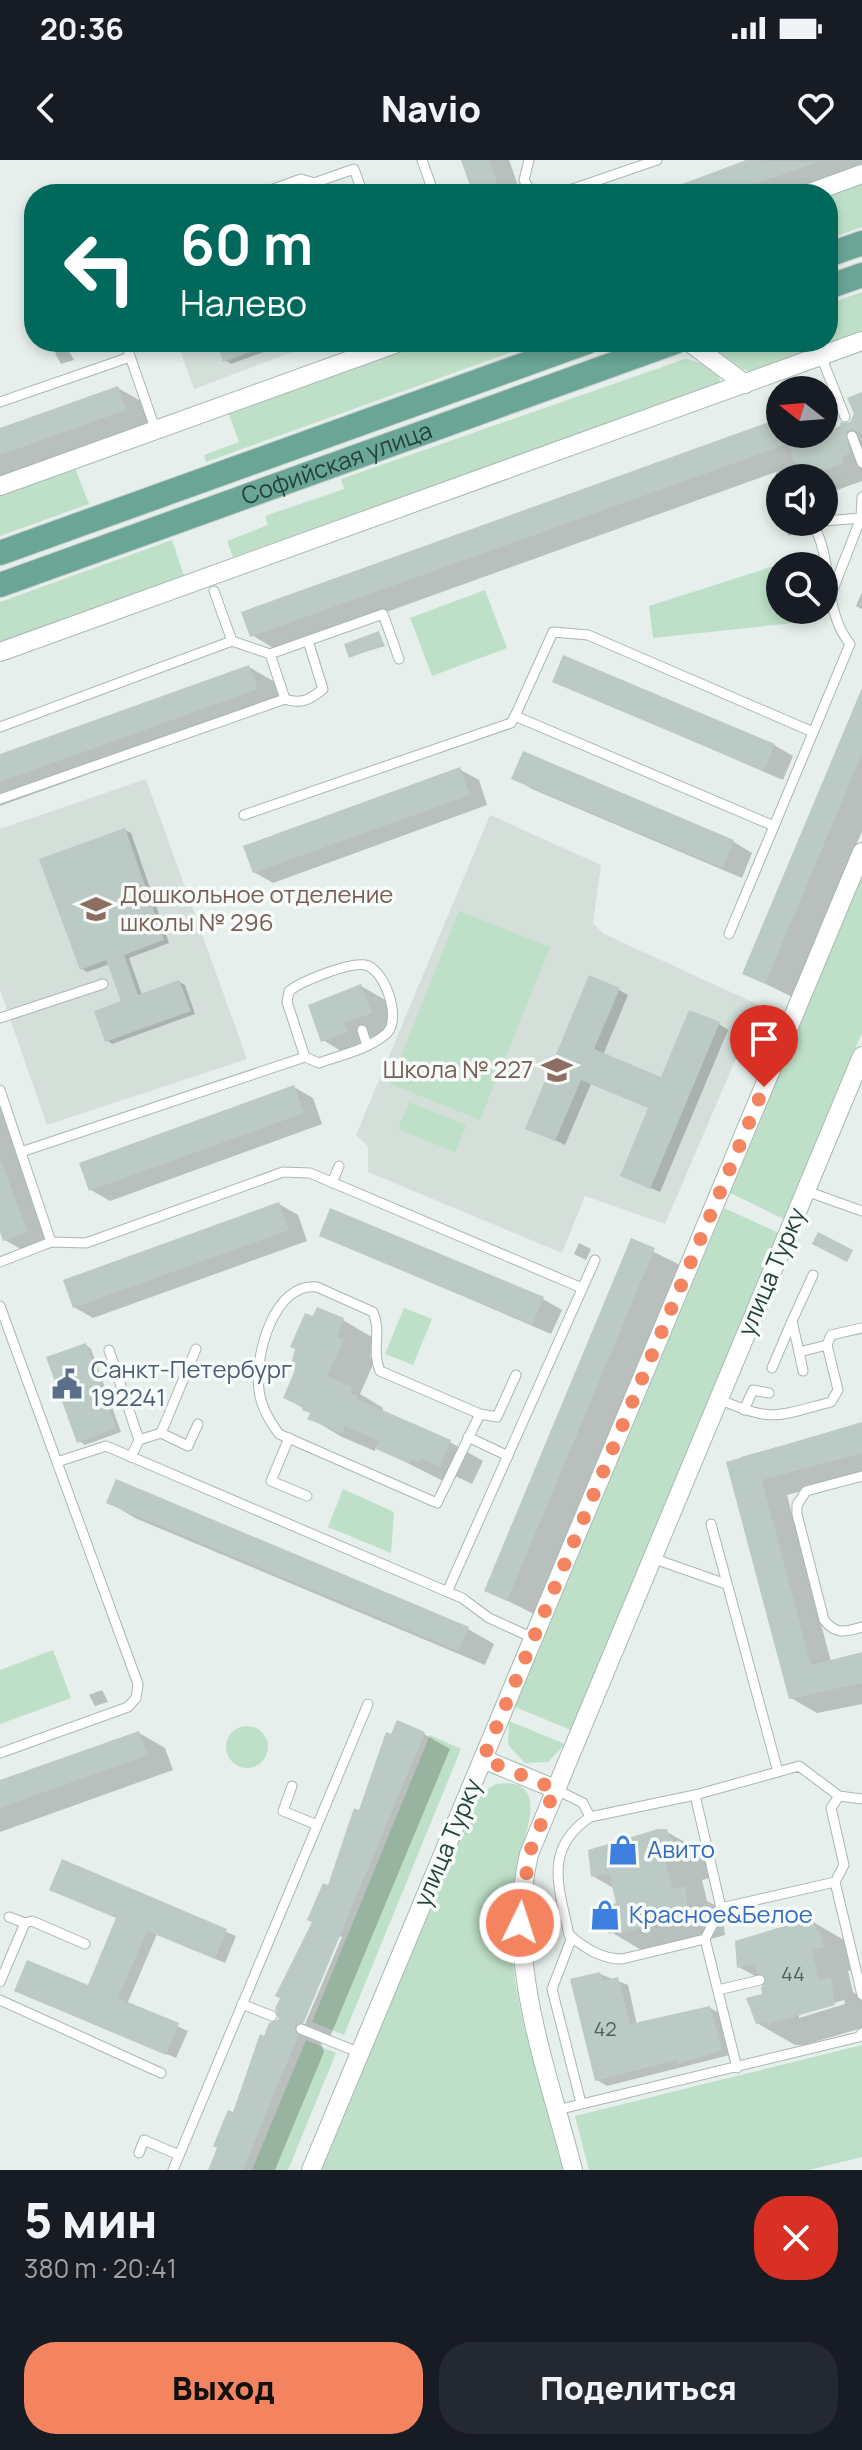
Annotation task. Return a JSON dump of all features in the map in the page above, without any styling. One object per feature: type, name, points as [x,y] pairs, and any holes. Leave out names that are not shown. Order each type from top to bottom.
[{"type":"main road","points":[[838,251],[862,243]]},
{"type":"main road","points":[[838,283],[862,275]]},
{"type":"main road","name":"Софийская улица","points":[[4,552],[559,352]]},
{"type":"main road","name":"Софийская улица","points":[[9,582],[647,352]]},
{"type":"main road","points":[[4,552],[9,582]]},
{"type":"street","points":[[834,184],[862,174]]},
{"type":"street","points":[[838,350],[862,341]]},
{"type":"street","points":[[0,486],[373,352]]},
{"type":"street","points":[[702,352],[745,384]]},
{"type":"street","points":[[0,652],[832,352]]},
{"type":"street","name":"улица Турку","points":[[311,2170],[862,852]]},
{"type":"street","name":"улица Турку","points":[[573,2170],[525,1981],[520,1934],[529,1854],[862,1056]]},
{"type":"street","points":[[483,1759],[555,1789]]},
{"type":"lane","points":[[422,160],[430,184]]},
{"type":"lane","points":[[526,184],[524,180],[529,160]]},
{"type":"lane","points":[[582,184],[631,164],[657,160]]},
{"type":"lane","points":[[287,184],[301,179],[314,183],[354,169],[359,184]]},
{"type":"lane","points":[[128,352],[156,431]]},
{"type":"lane","points":[[821,356],[845,417]]},
{"type":"lane","points":[[0,402],[130,357]]},
{"type":"lane","points":[[852,436],[862,463]]},
{"type":"lane","points":[[838,577],[861,518],[862,497]]},
{"type":"lane","points":[[838,520],[861,518]]},
{"type":"lane","points":[[214,591],[232,641]]},
{"type":"lane","points":[[0,727],[232,641],[270,654],[383,614],[399,659]]},
{"type":"lane","points":[[729,934],[850,644],[836,624]]},
{"type":"lane","points":[[244,815],[511,723],[553,632],[588,635],[813,732]]},
{"type":"lane","points":[[0,799],[285,699],[295,703],[304,700],[323,689],[308,641]]},
{"type":"lane","points":[[270,654],[285,699]]},
{"type":"lane","points":[[515,716],[774,826]]},
{"type":"lane","points":[[21,1152],[305,1057],[319,1063],[367,1045],[392,1027],[393,1014],[380,973],[368,965],[357,964],[299,984],[289,991],[287,1002],[305,1057]]},
{"type":"lane","points":[[0,1018],[103,984]]},
{"type":"lane","points":[[362,1030],[367,1045]]},
{"type":"lane","points":[[0,1090],[51,1242]]},
{"type":"lane","points":[[332,1183],[339,1166]]},
{"type":"lane","points":[[0,1262],[51,1242],[86,1243],[283,1172],[310,1173],[582,1288]]},
{"type":"lane","points":[[806,1191],[862,1211]]},
{"type":"lane","points":[[447,1592],[595,1260]]},
{"type":"lane","points":[[772,1368],[813,1275]]},
{"type":"lane","points":[[480,1414],[437,1503],[279,1434],[267,1419],[259,1389],[265,1340],[288,1296],[308,1286],[373,1312],[378,1325],[373,1356],[380,1371],[480,1414],[497,1417],[516,1375]]},
{"type":"lane","points":[[0,1306],[138,1684],[136,1698],[128,1707],[0,1753]]},
{"type":"lane","points":[[792,1321],[803,1371]]},
{"type":"lane","points":[[719,1399],[744,1410],[775,1416],[831,1402],[838,1390],[827,1345],[831,1335],[862,1328]]},
{"type":"lane","points":[[799,1352],[827,1345]]},
{"type":"lane","points":[[161,1433],[196,1349]]},
{"type":"lane","points":[[109,1350],[139,1440],[131,1457]]},
{"type":"lane","points":[[744,1410],[753,1390],[769,1393]]},
{"type":"lane","points":[[139,1440],[161,1433],[188,1446],[198,1424]]},
{"type":"lane","points":[[468,1437],[508,1456]]},
{"type":"lane","points":[[289,1438],[271,1481],[307,1496]]},
{"type":"lane","points":[[57,1462],[106,1446],[447,1592],[533,1638]]},
{"type":"lane","points":[[862,1476],[806,1491],[797,1505],[824,1620],[831,1629],[841,1633],[862,1627]]},
{"type":"lane","points":[[711,1524],[778,1772]]},
{"type":"lane","points":[[652,1558],[726,1584]]},
{"type":"lane","points":[[173,2170],[368,1704]]},
{"type":"lane","points":[[581,2103],[552,1989],[572,1937],[558,1881],[558,1858],[575,1827],[590,1817],[695,1795],[799,1766],[839,1796],[862,1799]]},
{"type":"lane","points":[[292,1786],[283,1811],[317,1825]]},
{"type":"lane","points":[[555,1789],[583,1803],[590,1817]]},
{"type":"lane","points":[[695,1795],[721,1908],[705,1939],[737,2068]]},
{"type":"lane","points":[[839,1796],[831,1808],[844,1865],[835,1882],[862,1995]]},
{"type":"lane","points":[[721,1908],[835,1882]]},
{"type":"lane","points":[[9,1917],[25,1923],[32,1921],[85,1944]]},
{"type":"lane","points":[[0,1982],[25,1923]]},
{"type":"lane","points":[[572,1937],[599,1955],[622,1959],[705,1939]]},
{"type":"lane","points":[[718,1990],[760,1980]]},
{"type":"lane","points":[[0,2000],[161,2073]]},
{"type":"lane","points":[[242,2004],[272,2016]]},
{"type":"lane","points":[[301,2029],[360,2053]]},
{"type":"lane","points":[[557,2110],[781,2057],[859,2037],[862,2033]]},
{"type":"lane","points":[[779,2043],[781,2057]]},
{"type":"lane","points":[[139,2153],[144,2140],[179,2155]]},
{"type":"shaded area","points":[[181,352],[293,352],[194,389]]},
{"type":"shaded area","name":"Дошкольное отделение школы № 296","points":[[146,779],[247,1059],[47,1125],[0,990],[0,829]]},
{"type":"shaded area","name":"Школа № 227","points":[[490,815],[601,865],[593,923],[604,934],[759,1005],[665,1224],[585,1196],[562,1253],[368,1172],[368,1146],[356,1135]]},
{"type":"green space","points":[[862,184],[862,227],[838,235],[838,193]]},
{"type":"green space","points":[[862,292],[862,333],[838,341],[838,300]]},
{"type":"green space","points":[[397,352],[512,352],[206,462],[204,455],[239,442],[228,412]]},
{"type":"green space","points":[[720,352],[808,352],[751,372]]},
{"type":"green space","points":[[685,359],[707,366],[721,383],[233,557],[227,541],[268,525],[265,516],[344,489],[341,479]]},
{"type":"green space","points":[[75,468],[89,504],[0,536],[0,495]]},
{"type":"green space","points":[[172,540],[184,576],[0,642],[0,602]]},
{"type":"green space","points":[[766,569],[766,624],[784,624],[653,638],[649,606]]},
{"type":"green space","points":[[485,590],[507,648],[432,676],[410,618]]},
{"type":"green space","points":[[862,877],[862,1033],[784,1219],[730,1193]]},
{"type":"green space","points":[[459,911],[550,947],[480,1120],[390,1084]]},
{"type":"green space","points":[[409,1102],[466,1125],[455,1152],[398,1129]]},
{"type":"green space","points":[[724,1208],[779,1233],[571,1730],[515,1707]]},
{"type":"green space","points":[[404,1308],[432,1319],[413,1365],[385,1354]]},
{"type":"green space","points":[[343,1489],[394,1512],[391,1553],[328,1527]]},
{"type":"green space","points":[[53,1650],[71,1698],[0,1724],[0,1670]]},
{"type":"green space","points":[[509,1721],[565,1744],[548,1762],[525,1763],[508,1745]]},
{"type":"green space","points":[[247,1726],[262,1732],[268,1747],[262,1762],[247,1768],[232,1762],[226,1747],[232,1732]]},
{"type":"green space","points":[[430,1735],[461,1749],[344,2035],[312,2022]]},
{"type":"green space","points":[[496,1784],[513,1784],[523,1788],[529,1796],[529,1820],[512,1897],[511,1941],[520,2006],[563,2170],[321,2170],[478,1795]]},
{"type":"green space","points":[[306,2040],[336,2053],[288,2170],[252,2170]]},
{"type":"green space","points":[[862,2045],[862,2157],[809,2170],[589,2170],[575,2116]]},
{"type":"building","points":[[461,160],[489,160],[497,184],[469,184]]},
{"type":"building","points":[[746,160],[818,162],[756,184],[682,184]]},
{"type":"building","points":[[220,352],[251,352],[223,362]]},
{"type":"building","points":[[118,386],[126,410],[0,455],[0,428]]},
{"type":"building","points":[[862,392],[862,433],[852,429],[846,432],[850,453],[842,457],[845,463],[796,464],[790,448],[838,448],[838,427],[840,423],[850,422],[854,414],[847,398]]},
{"type":"building","points":[[766,423],[766,448],[777,448],[250,637],[241,612]]},
{"type":"building","points":[[379,631],[384,645],[349,658],[344,644]]},
{"type":"building","points":[[563,655],[775,744],[764,771],[552,682]]},
{"type":"building","points":[[249,665],[258,689],[0,782],[0,754]]},
{"type":"building","points":[[862,688],[862,754],[765,984],[742,974]]},
{"type":"building","points":[[523,751],[734,840],[723,868],[511,779]]},
{"type":"building","points":[[460,767],[470,795],[253,873],[243,846]]},
{"type":"building","points":[[125,828],[164,940],[124,955],[138,995],[179,980],[191,1011],[105,1042],[94,1011],[121,1001],[106,960],[80,970],[39,859]]},
{"type":"building","points":[[589,975],[620,988],[594,1049],[661,1077],[689,1010],[720,1022],[650,1189],[620,1176],[648,1108],[581,1080],[555,1141],[525,1129]]},
{"type":"building","points":[[361,984],[372,1013],[344,1023],[348,1032],[321,1042],[308,1005]]},
{"type":"building","points":[[294,1085],[304,1113],[89,1191],[79,1163]]},
{"type":"building","points":[[0,1158],[28,1232],[3,1241],[0,1232]]},
{"type":"building","points":[[279,1202],[289,1230],[73,1308],[63,1280]]},
{"type":"building","points":[[330,1208],[544,1297],[532,1325],[319,1236]]},
{"type":"building","points":[[818,1232],[853,1250],[847,1262],[812,1244]]},
{"type":"building","points":[[631,1238],[655,1248],[507,1601],[484,1591]]},
{"type":"building","points":[[317,1307],[344,1318],[338,1337],[344,1340],[327,1376],[352,1387],[350,1393],[358,1396],[357,1399],[451,1440],[440,1467],[422,1459],[420,1462],[412,1459],[410,1464],[376,1449],[379,1441],[345,1426],[342,1434],[307,1419],[310,1413],[283,1398],[295,1370],[290,1368],[295,1349],[290,1347],[305,1313],[313,1316]]},
{"type":"building","points":[[86,1343],[116,1428],[77,1443],[46,1357]]},
{"type":"building","points":[[862,1422],[862,1453],[762,1480],[811,1665],[862,1652],[862,1683],[789,1699],[726,1462]]},
{"type":"building","points":[[116,1479],[469,1627],[458,1651],[106,1503]]},
{"type":"building","points":[[397,1720],[425,1732],[304,2022],[294,2026],[298,2036],[243,2170],[208,2170],[217,2148],[213,2146],[228,2110],[233,2112],[260,2034],[264,2036],[269,2023],[279,2019],[275,2009],[280,1998],[275,1996],[312,1922],[307,1920],[323,1883],[328,1885],[354,1808],[359,1810],[386,1732],[391,1734]]},
{"type":"building","points":[[139,1731],[148,1755],[0,1808],[0,1780]]},
{"type":"building","points":[[667,1829],[670,1839],[673,1838],[677,1856],[665,1859],[673,1889],[685,1886],[689,1914],[619,1934],[618,1931],[609,1934],[599,1907],[616,1903],[609,1873],[591,1877],[588,1850]]},
{"type":"building","points":[[62,1859],[227,1929],[215,1959],[147,1931],[118,1998],[179,2023],[166,2055],[14,1991],[27,1960],[88,1985],[116,1918],[49,1890]]},
{"type":"building","points":[[804,1920],[814,1920],[816,1929],[819,1929],[824,1947],[812,1950],[819,1980],[831,1977],[835,2005],[765,2025],[765,2022],[756,2024],[746,1998],[762,1994],[761,1988],[767,1978],[757,1973],[755,1964],[737,1968],[735,1941]]},
{"type":"building","points":[[600,1972],[603,1981],[618,1977],[630,2024],[710,2006],[722,2050],[678,2064],[676,2060],[595,2081],[570,1979]]},
{"type":"place","name":"Дошкольное отделение школы № 296","points":[[96,909]]},
{"type":"place","name":"Школа № 227","points":[[557,1070]]},
{"type":"place","name":"Санкт-Петербург 192241","points":[[67,1384]]},
{"type":"place","name":"Авито","points":[[623,1850]]},
{"type":"place","name":"Красное&Белое","points":[[605,1915]]},
{"type":"route","points":[[520,1923],[529,1854],[555,1789],[483,1759],[764,1087]]}]
